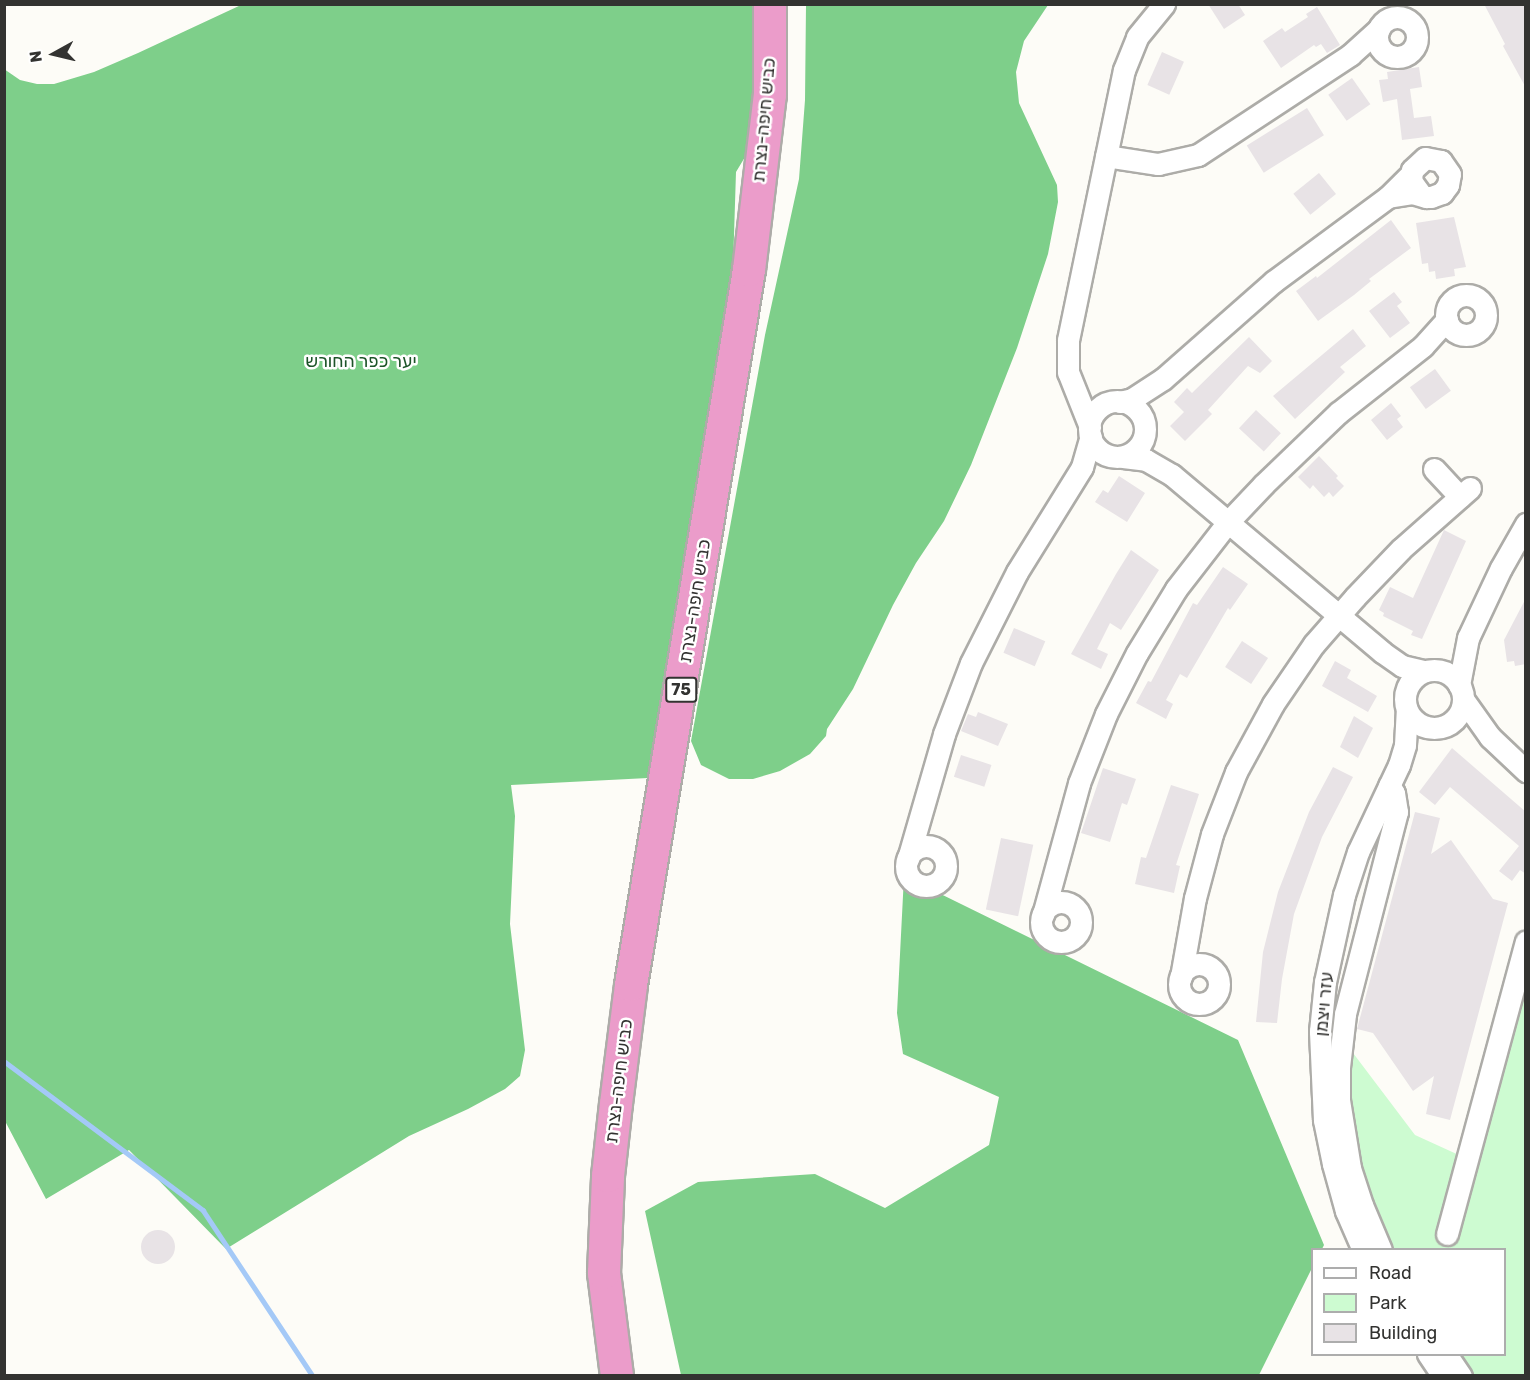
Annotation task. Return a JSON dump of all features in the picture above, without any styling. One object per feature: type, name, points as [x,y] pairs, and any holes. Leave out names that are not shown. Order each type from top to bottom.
[{"type":"highway","name":"כביש חיפה-נצרת","points":[[616,1376],[604,1273],[608,1176],[631,985],[749,270],[770,95],[770,4]]},
{"type":"street","points":[[1164,4],[1137,37],[1129,55],[1068,340],[1067,365],[1072,385],[1097,448],[1118,457],[1146,460],[1172,475],[1382,652],[1402,666],[1451,675],[1490,737],[1526,771]]},
{"type":"street","points":[[1106,156],[1158,164],[1198,155],[1350,55],[1386,20],[1403,18],[1412,24],[1416,34],[1415,45],[1408,53],[1398,57],[1385,52],[1350,55]]},
{"type":"street","points":[[1378,29],[1377,41],[1385,52]]},
{"type":"street","points":[[921,810],[923,833],[933,848],[942,854],[946,864],[942,879],[933,885],[922,886],[913,881],[907,870],[908,859],[921,810],[944,734],[971,663],[1012,580],[1082,467],[1094,414],[1115,402],[1132,399],[1166,376],[1273,282],[1388,197],[1410,175],[1415,164],[1425,158],[1436,158],[1448,169],[1448,185],[1442,193],[1431,197],[1402,194],[1388,197]]},
{"type":"street","points":[[1410,175],[1413,187],[1421,195]]},
{"type":"street","points":[[1056,863],[1055,883],[1058,893],[1077,910],[1081,920],[1079,930],[1068,941],[1057,942],[1047,936],[1042,926],[1043,915],[1056,863],[1079,783],[1119,686],[1176,589],[1228,522],[1338,413],[1423,346],[1447,319],[1451,303],[1461,296],[1473,296],[1482,303],[1486,313],[1482,328],[1473,334],[1449,336],[1423,346]]},
{"type":"street","points":[[1447,319],[1452,329],[1462,335]]},
{"type":"street","points":[[1067,365],[1080,387],[1089,395],[1133,406],[1158,458],[1172,475]]},
{"type":"street","points":[[1064,499],[1098,462],[1118,457],[1139,447],[1148,405],[1166,376]]},
{"type":"street","points":[[1181,977],[1188,968],[1200,965],[1211,968],[1218,976],[1219,987],[1211,1001],[1196,1004],[1185,999],[1180,988],[1181,977],[1203,865],[1236,772],[1292,675],[1338,615],[1401,549],[1465,492],[1434,470]]},
{"type":"street","points":[[1399,765],[1405,746],[1406,701],[1409,682],[1455,655],[1468,638],[1489,591],[1526,524]]},
{"type":"street","points":[[1399,765],[1424,738],[1457,717],[1468,638]]},
{"type":"street","points":[[1382,652],[1420,725],[1445,725],[1477,730],[1490,737]]},
{"type":"street","name":"עזר ויצמן","points":[[1362,1248],[1346,1211],[1324,1120],[1320,1031],[1325,982],[1344,895],[1358,852],[1399,765]]},
{"type":"street","points":[[1380,1248],[1362,1205],[1350,1168],[1339,1100],[1339,1067],[1345,1014],[1397,812],[1395,793],[1389,785]]},
{"type":"street","points":[[908,859],[916,850],[933,848]]},
{"type":"street","points":[[1043,915],[1050,906],[1067,903]]},
{"type":"street","points":[[1447,1234],[1526,941]]},
{"type":"street","points":[[1188,942],[1200,965]]},
{"type":"street","points":[[1429,1356],[1443,1376]]},
{"type":"street","points":[[1447,1356],[1461,1376]]},
{"type":"green space","name":"יער כפר החורש","points":[[241,5],[762,5],[754,142],[736,172],[731,331],[648,778],[511,785],[515,816],[510,924],[525,1050],[520,1076],[505,1089],[468,1109],[409,1136],[226,1249],[129,1150],[46,1199],[5,1121],[4,69],[20,80],[37,84],[54,84],[94,72]]},
{"type":"green space","points":[[806,5],[1048,5],[1024,41],[1016,72],[1019,103],[1057,185],[1058,202],[1048,254],[1017,348],[971,465],[944,521],[916,563],[893,605],[853,689],[827,729],[826,736],[810,754],[780,771],[753,779],[729,779],[701,765],[691,741],[765,335],[799,179],[805,100]]},
{"type":"green space","points":[[904,876],[1238,1040],[1324,1245],[1322,1248],[1311,1248],[1311,1270],[1259,1375],[681,1375],[645,1211],[698,1182],[815,1174],[885,1208],[989,1145],[999,1097],[903,1054],[897,1013]]},
{"type":"green space","points":[[1525,968],[1525,1375],[1469,1375],[1455,1356],[1506,1356],[1506,1248],[1390,1248],[1376,1219],[1356,1159],[1347,1087],[1350,1049],[1415,1135],[1472,1161]]},
{"type":"building","points":[[1208,4],[1238,4],[1245,15],[1224,29]]},
{"type":"building","points":[[1484,4],[1526,4],[1526,88],[1503,46],[1505,44]]},
{"type":"building","points":[[1317,7],[1340,45],[1327,53],[1321,44],[1316,47],[1314,45],[1281,68],[1263,41],[1282,28],[1285,32],[1308,17],[1306,14]]},
{"type":"building","points":[[1162,52],[1184,62],[1169,95],[1147,85]]},
{"type":"building","points":[[1419,67],[1422,87],[1410,89],[1414,118],[1431,116],[1434,136],[1402,140],[1397,99],[1383,102],[1379,80],[1388,79],[1387,72]]},
{"type":"building","points":[[1352,78],[1370,104],[1347,121],[1328,95]]},
{"type":"building","points":[[1307,108],[1324,135],[1264,173],[1247,146]]},
{"type":"building","points":[[1319,173],[1336,194],[1310,215],[1293,194]]},
{"type":"building","points":[[1454,217],[1466,267],[1454,269],[1455,276],[1436,279],[1435,271],[1429,272],[1428,263],[1422,264],[1416,223]]},
{"type":"building","points":[[1391,220],[1411,248],[1318,321],[1296,291],[1316,276],[1317,278]]},
{"type":"building","points":[[1394,292],[1402,302],[1397,306],[1410,323],[1390,338],[1369,311]]},
{"type":"building","points":[[1353,329],[1366,346],[1340,367],[1345,372],[1295,419],[1273,396]]},
{"type":"building","points":[[1249,337],[1272,361],[1260,373],[1248,366],[1208,410],[1212,414],[1185,441],[1170,426],[1184,412],[1174,402],[1187,388],[1192,393]]},
{"type":"building","points":[[1435,369],[1451,391],[1426,409],[1410,387]]},
{"type":"building","points":[[1391,403],[1401,416],[1397,419],[1403,427],[1387,440],[1371,420]]},
{"type":"building","points":[[1256,410],[1281,433],[1264,451],[1239,428]]},
{"type":"building","points":[[1319,456],[1344,486],[1333,497],[1329,492],[1324,497],[1313,485],[1310,489],[1298,477]]},
{"type":"building","points":[[1119,476],[1145,493],[1127,522],[1095,502],[1103,490],[1108,493]]},
{"type":"building","points":[[1444,530],[1466,541],[1422,639],[1411,635],[1413,631],[1383,616],[1384,613],[1379,610],[1390,587],[1413,598]]},
{"type":"building","points":[[1131,550],[1159,570],[1121,630],[1110,623],[1097,649],[1108,654],[1101,669],[1071,654]]},
{"type":"building","points":[[1223,567],[1248,584],[1230,610],[1228,608],[1187,678],[1180,674],[1166,700],[1173,704],[1166,719],[1136,703],[1148,681],[1151,682],[1193,603],[1197,605]]},
{"type":"building","points":[[1526,598],[1526,664],[1515,666],[1514,661],[1507,662],[1504,640]]},
{"type":"building","points":[[1014,628],[1045,641],[1035,666],[1003,653]]},
{"type":"building","points":[[1242,641],[1268,658],[1251,684],[1225,667]]},
{"type":"building","points":[[1335,661],[1351,670],[1347,678],[1377,696],[1368,712],[1322,686]]},
{"type":"building","points":[[978,712],[1008,724],[998,746],[961,731],[968,714],[976,717]]},
{"type":"building","points":[[1354,716],[1373,728],[1358,758],[1340,747]]},
{"type":"building","points":[[1452,748],[1526,812],[1526,874],[1520,870],[1512,881],[1499,871],[1519,846],[1450,787],[1435,805],[1419,792]]},
{"type":"building","points":[[961,755],[991,765],[984,787],[954,777]]},
{"type":"building","points":[[1333,767],[1353,777],[1322,837],[1294,914],[1282,979],[1277,1023],[1256,1022],[1263,952],[1278,892],[1309,812]]},
{"type":"building","points":[[1103,768],[1136,779],[1127,805],[1122,803],[1110,842],[1081,833]]},
{"type":"building","points":[[1171,785],[1199,794],[1176,865],[1180,866],[1174,893],[1135,884],[1141,857],[1146,858]]},
{"type":"building","points":[[1415,812],[1440,818],[1431,854],[1451,840],[1493,899],[1508,903],[1450,1120],[1426,1114],[1434,1076],[1413,1091],[1373,1033],[1357,1029]]},
{"type":"building","points":[[1001,838],[1033,845],[1018,916],[986,909]]},
{"type":"building","points":[[158,1230],[170,1235],[175,1247],[170,1259],[158,1264],[146,1259],[141,1247],[146,1235]]},
{"type":"waterway","points":[[4,1061],[203,1210],[313,1376]]}]
